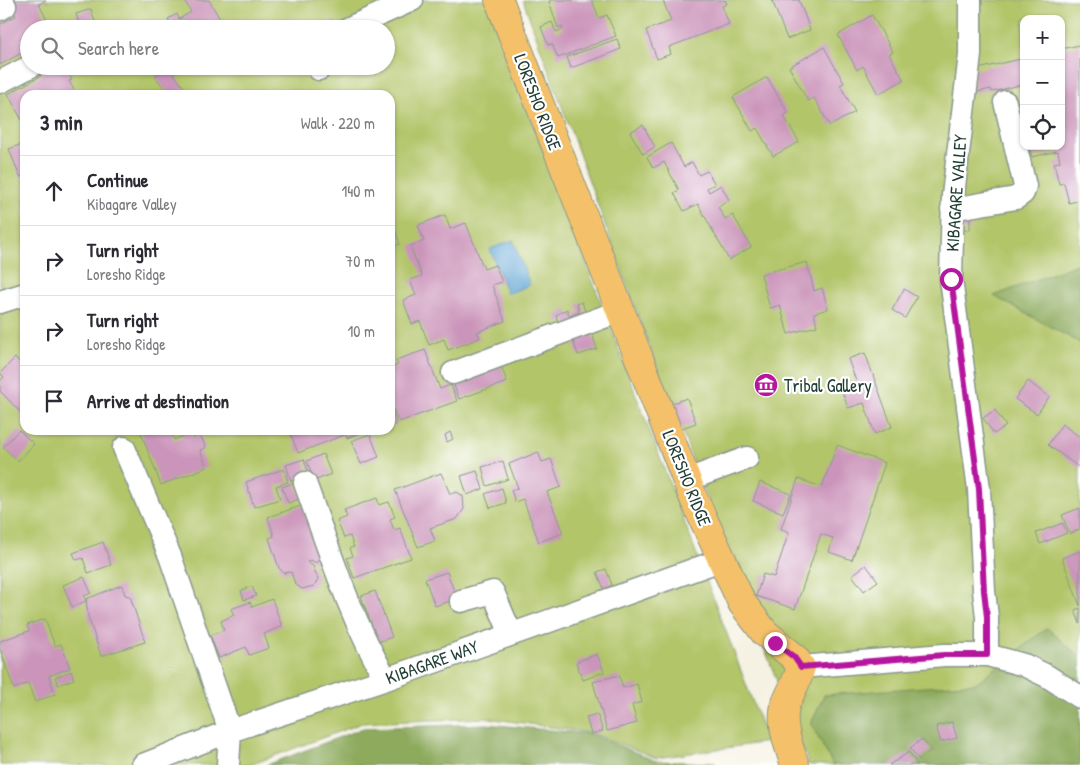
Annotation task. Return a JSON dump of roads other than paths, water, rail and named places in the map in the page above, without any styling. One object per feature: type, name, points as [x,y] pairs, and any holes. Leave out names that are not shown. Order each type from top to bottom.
[{"type":"main road","name":"LORESHO RIDGE","points":[[499,0],[620,312],[721,560],[742,603],[753,618],[765,633],[794,657],[801,667]]},
{"type":"main road","points":[[795,765],[786,735],[784,715],[786,704],[798,679],[801,667]]},
{"type":"street","points":[[367,20],[412,0]]},
{"type":"street","name":"KIBAGARE VALLEY","points":[[970,0],[970,55],[956,155],[952,209],[951,279],[979,489],[987,617],[987,655]]},
{"type":"street","points":[[0,82],[20,72]]},
{"type":"street","points":[[952,209],[1016,198],[1023,193],[1026,186],[1005,102]]},
{"type":"street","points":[[0,302],[20,296]]},
{"type":"street","points":[[452,373],[620,312]]},
{"type":"street","points":[[124,448],[170,556],[230,732],[228,765]]},
{"type":"street","points":[[687,480],[747,458]]},
{"type":"street","points":[[305,483],[345,591],[370,651],[386,679]]},
{"type":"street","name":"KIBAGARE WAY","points":[[143,765],[230,732],[386,679],[721,560]]},
{"type":"street","points":[[461,601],[493,592],[511,634]]},
{"type":"street","points":[[801,667],[944,655],[987,655],[1024,665],[1047,676],[1080,698]]},
{"type":"water","points":[[513,240],[530,285],[507,294],[490,249]]},
{"type":"place","name":"Tribal Gallery","points":[[766,385]]}]
